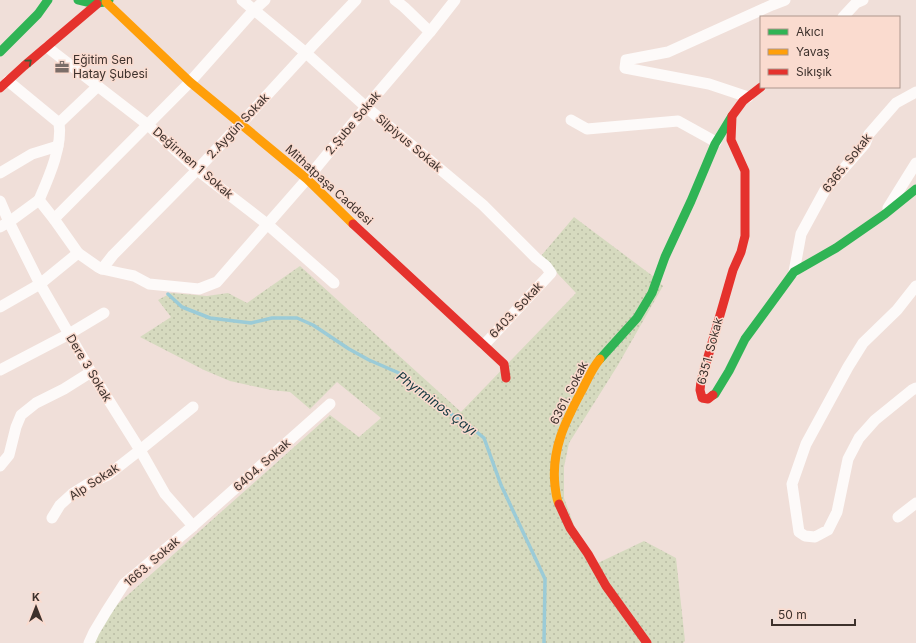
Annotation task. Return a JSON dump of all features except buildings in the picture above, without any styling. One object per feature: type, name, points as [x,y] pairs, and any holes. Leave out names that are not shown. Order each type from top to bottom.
[{"type":"street","points":[[0,52],[38,14],[48,0]]},
{"type":"street","points":[[78,0],[87,3],[104,2]]},
{"type":"street","name":"Silpiyus Sokak","points":[[242,0],[483,205],[536,258]]},
{"type":"street","points":[[54,219],[190,82],[254,10],[265,0]]},
{"type":"street","name":"2.Aygün Sokak","points":[[102,269],[113,255],[197,170],[356,0]]},
{"type":"street","points":[[395,0],[430,32]]},
{"type":"street","name":"2.Şube Sokak","points":[[102,269],[134,276],[149,284],[199,289],[217,282],[307,179],[455,0]]},
{"type":"street","points":[[748,97],[708,84],[625,68],[626,60],[668,52],[785,0]]},
{"type":"street","points":[[844,16],[856,3],[863,0]]},
{"type":"street","points":[[4,224],[40,200],[51,170],[61,131],[59,123],[4,85],[104,2]]},
{"type":"street","name":"Mithatpaşa Caddesi","points":[[104,2],[190,82],[307,179],[374,244],[504,364],[506,378]]},
{"type":"street","name":"Değirmen 1 Sokak","points":[[48,47],[148,125],[197,170],[267,224],[334,283]]},
{"type":"street","points":[[59,123],[98,86]]},
{"type":"street","points":[[732,116],[743,101],[760,88]]},
{"type":"street","name":"6365. Sokak","points":[[794,272],[801,234],[825,190],[865,144],[869,134],[896,103],[916,92]]},
{"type":"street","name":"6351. Sokak","points":[[732,116],[731,140],[745,171],[745,236],[741,252],[733,270],[701,381],[700,390],[702,398],[708,399],[715,394],[729,371],[745,339],[794,272],[836,248],[916,189]]},
{"type":"street","name":"6361. Sokak","points":[[647,643],[606,586],[588,554],[570,528],[557,500],[554,473],[559,441],[567,419],[598,362],[637,318],[652,293],[665,256],[691,201],[716,142],[732,116]]},
{"type":"street","points":[[571,120],[587,129],[678,121],[716,142]]},
{"type":"street","points":[[0,173],[32,154],[58,146]]},
{"type":"street","points":[[884,214],[916,163]]},
{"type":"street","points":[[40,200],[78,253],[102,269]]},
{"type":"street","name":"Dere 3 Sokak","points":[[0,201],[4,224],[91,372],[166,494],[193,526]]},
{"type":"street","points":[[0,307],[40,284],[78,253]]},
{"type":"street","name":"6403. Sokak","points":[[484,345],[551,273],[546,266],[536,258]]},
{"type":"street","points":[[915,391],[875,420],[859,438],[848,459],[837,512],[828,530],[815,537],[805,536],[799,532],[792,484],[806,444],[848,367],[863,343],[897,310],[916,286]]},
{"type":"street","points":[[0,370],[69,334],[104,313]]},
{"type":"street","points":[[0,466],[9,455],[16,427],[22,415],[36,403],[64,389],[91,372]]},
{"type":"street","name":"6404. Sokak","points":[[193,526],[330,404]]},
{"type":"street","name":"Alp Sokak","points":[[52,518],[60,505],[72,494],[108,474],[193,407]]},
{"type":"street","points":[[898,517],[916,503]]},
{"type":"street","name":"1663. Sokak","points":[[89,643],[102,618],[124,584],[193,526]]},
{"type":"green space","points":[[574,217],[654,277],[663,286],[618,365],[569,443],[564,467],[564,498],[575,528],[598,563],[644,541],[676,558],[685,641],[683,643],[94,643],[111,610],[330,415],[359,437],[381,418],[337,382],[310,409],[290,392],[271,390],[230,381],[204,370],[140,337],[171,317],[158,300],[171,293],[207,296],[228,293],[247,303],[300,266],[461,412],[576,293],[541,256]]},
{"type":"waterway","name":"Phyrminos Çayı","points":[[168,294],[182,307],[210,318],[251,323],[272,318],[297,318],[313,325],[349,349],[369,360],[399,373],[446,411],[467,424],[484,438],[501,485],[545,579],[544,643]]},
{"type":"traffic: fast","points":[[0,52],[38,14],[48,0]]},
{"type":"traffic: fast","points":[[78,0],[94,3],[101,3],[109,0]]},
{"type":"traffic: fast","points":[[600,359],[637,318],[652,293],[665,257],[715,144],[732,116]]},
{"type":"traffic: fast","points":[[713,395],[729,371],[745,339],[794,272],[836,248],[885,214],[916,189]]},
{"type":"traffic: slow","points":[[106,2],[190,82],[307,179],[353,224]]},
{"type":"traffic: slow","points":[[559,504],[556,495],[554,473],[560,437],[575,403],[592,370],[600,359]]},
{"type":"traffic: jam","points":[[0,88],[97,4]]},
{"type":"traffic: jam","points":[[713,395],[708,399],[702,398],[700,390],[701,381],[733,270],[741,252],[745,236],[745,171],[731,140],[732,116],[743,101],[760,88]]},
{"type":"traffic: jam","points":[[353,224],[504,364],[506,378]]},
{"type":"traffic: jam","points":[[559,504],[570,528],[588,554],[606,586],[647,643]]},
{"type":"place","name":"Eğitim Sen Hatay Şubesi","points":[[62,67]]}]
